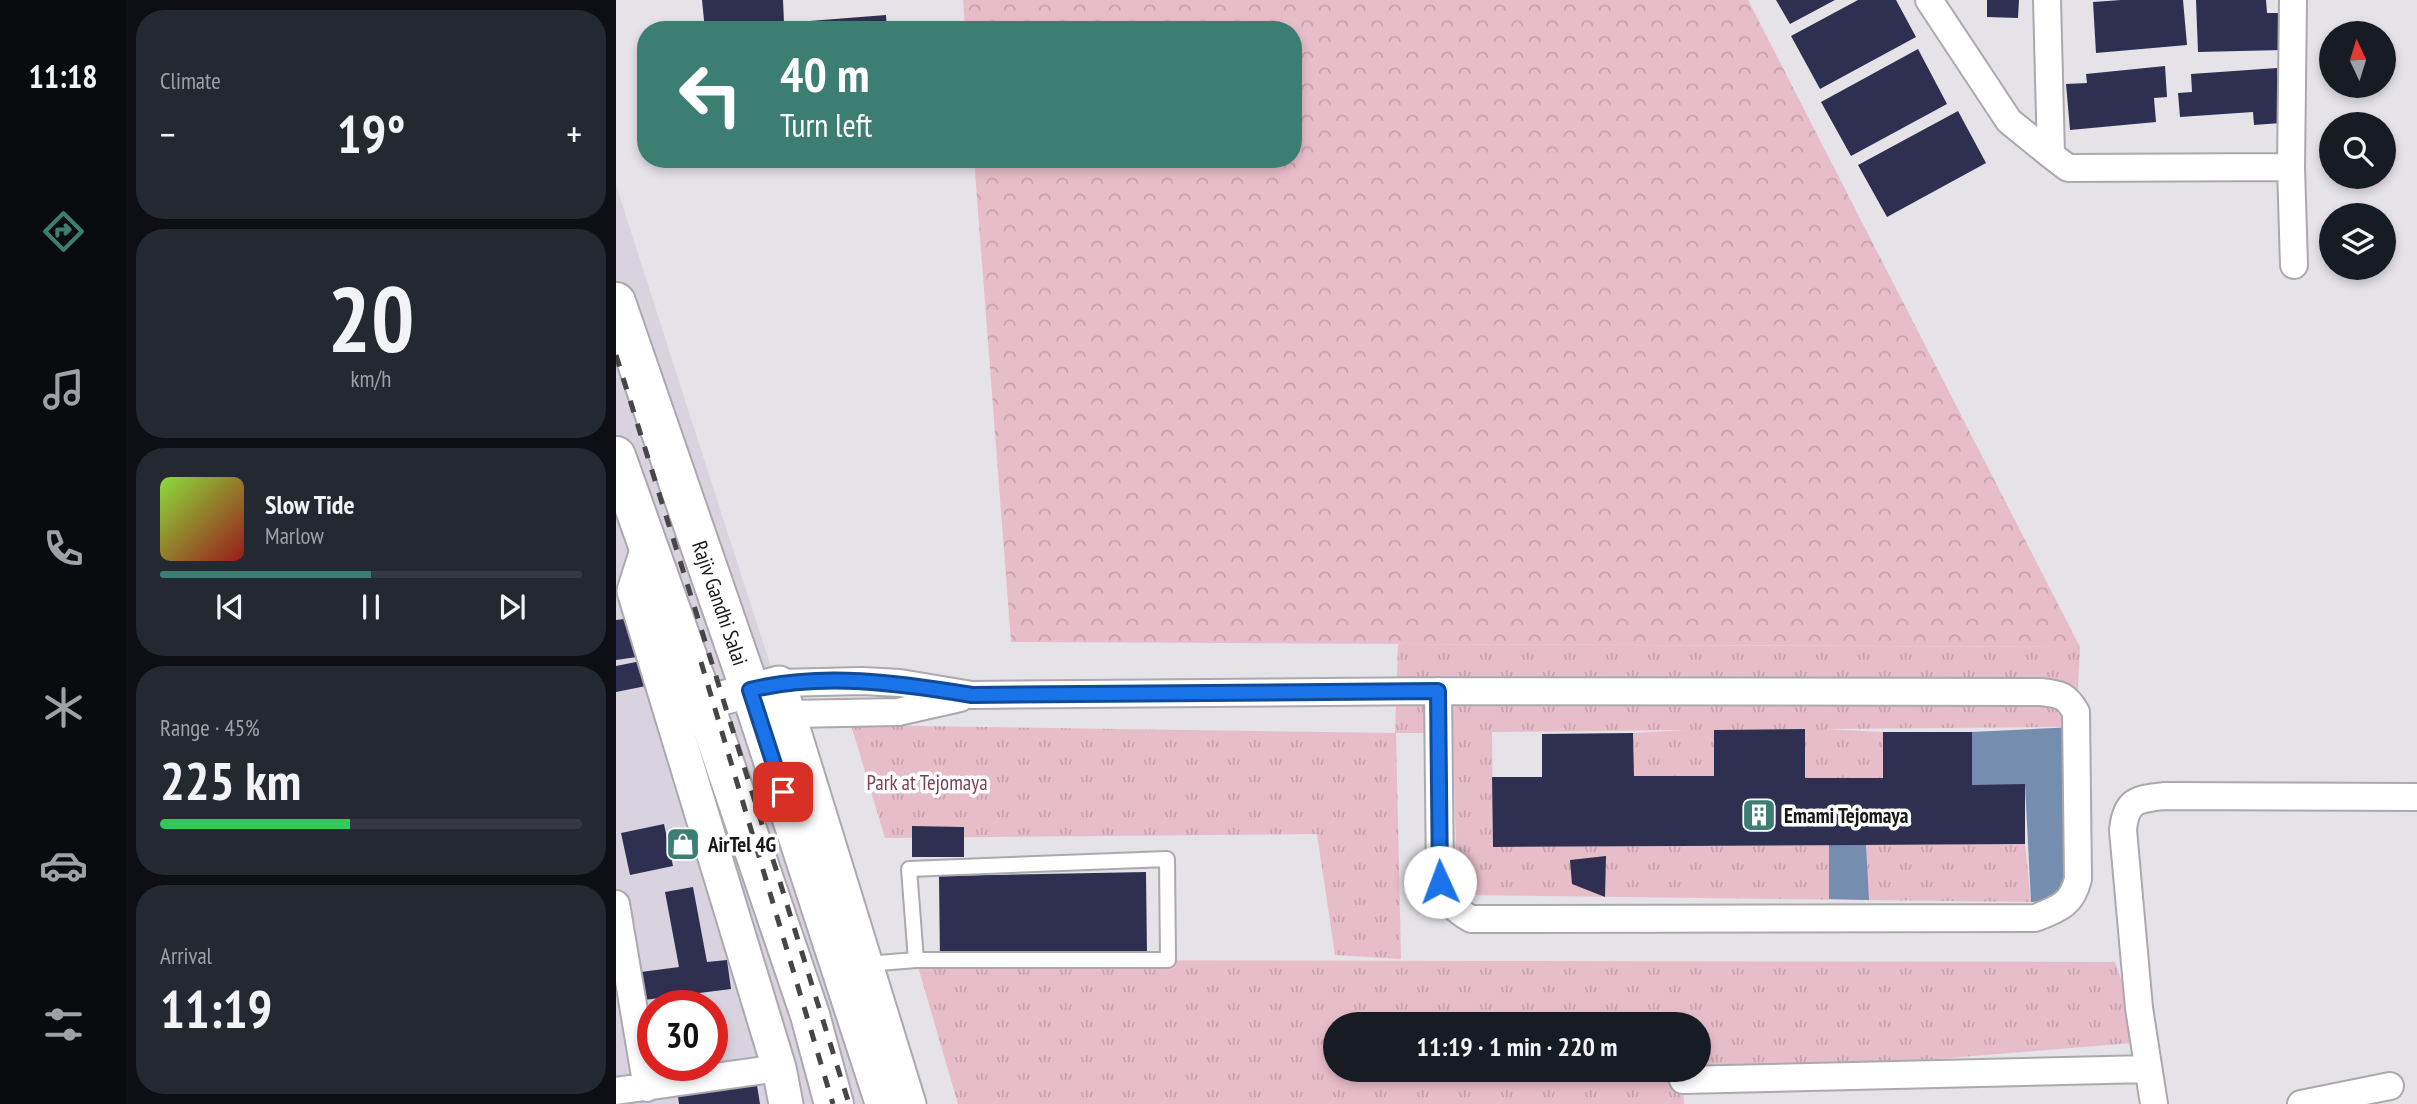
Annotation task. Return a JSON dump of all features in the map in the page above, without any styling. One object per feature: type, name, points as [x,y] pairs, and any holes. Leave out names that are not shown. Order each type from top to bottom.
[{"type":"main road","name":"Rajiv Gandhi Salai","points":[[616,302],[764,686],[885,1104]]},
{"type":"main road","points":[[616,456],[648,547],[687,708],[810,1015],[834,1104]]},
{"type":"street","points":[[1929,0],[2009,121],[2068,167],[2291,167]]},
{"type":"street","points":[[2047,0],[2051,155]]},
{"type":"street","points":[[2293,0],[2291,167],[2294,265]]},
{"type":"street","points":[[648,547],[625,595],[687,708],[786,1104]]},
{"type":"street","points":[[687,708],[764,686],[862,681],[900,683],[972,695],[1438,691],[2058,694],[2069,701],[2076,712],[2078,879],[2074,894],[2059,909],[2035,918],[1471,919],[1458,912],[1446,897],[1440,882],[1438,691]]},
{"type":"street","points":[[764,686],[789,715],[909,1104]]},
{"type":"street","points":[[789,715],[898,712],[972,695]]},
{"type":"street","points":[[2154,1104],[2139,1008],[2123,830],[2127,810],[2133,802],[2164,796],[2417,797]]},
{"type":"street","points":[[616,904],[647,1088]]},
{"type":"street","points":[[616,1091],[779,1068]]},
{"type":"street","points":[[1711,1079],[2148,1069]]},
{"type":"street","points":[[2301,1104],[2390,1086]]},
{"type":"lane","points":[[866,964],[916,960],[1168,960],[1167,859],[909,869],[916,960]]},
{"type":"shaded area","points":[[616,185],[912,1104],[616,1104]]},
{"type":"green space","points":[[963,0],[1748,0],[2080,647],[1011,642],[975,168],[1302,168],[1302,21],[964,21]]},
{"type":"green space","name":"Park at Tejomaya","points":[[1398,644],[2080,647],[2076,727],[1825,729],[1883,732],[1883,778],[1805,778],[1805,729],[1714,730],[1714,776],[1634,776],[1633,733],[1685,730],[1492,732],[1493,847],[2025,844],[2031,902],[1457,895],[1453,733],[1396,733],[1401,959],[1335,955],[1317,834],[885,838],[851,725],[1395,733]]},
{"type":"green space","points":[[916,960],[2115,962],[2143,1042],[1711,1078],[1711,1012],[1323,1012],[1323,1082],[1683,1082],[1684,1104],[958,1104]]},
{"type":"water","points":[[2076,727],[2069,899],[2031,902],[2025,785],[1972,785],[1972,732]]},
{"type":"water","points":[[1829,845],[1866,845],[1869,900],[1829,899]]},
{"type":"building","points":[[702,0],[783,0],[784,21],[704,21]]},
{"type":"building","points":[[1776,0],[1835,0],[1790,24]]},
{"type":"building","points":[[1858,0],[1896,0],[1916,37],[1820,89],[1791,36]]},
{"type":"building","points":[[1987,0],[2019,0],[2018,18],[1987,17]]},
{"type":"building","points":[[2183,0],[2187,45],[2096,53],[2093,2]]},
{"type":"building","points":[[2196,0],[2266,0],[2267,13],[2282,13],[2283,50],[2198,52]]},
{"type":"building","points":[[886,15],[886,21],[810,21]]},
{"type":"building","points":[[1918,49],[1947,104],[1851,156],[1821,102]]},
{"type":"building","points":[[2165,66],[2167,97],[2154,98],[2156,122],[2070,130],[2066,84],[2087,83],[2086,74]]},
{"type":"building","points":[[2277,68],[2281,123],[2254,125],[2253,112],[2180,117],[2178,93],[2192,92],[2191,74]]},
{"type":"building","points":[[1958,111],[1986,163],[1887,217],[1858,165]]},
{"type":"building","points":[[632,618],[637,657],[616,660],[616,620]]},
{"type":"building","points":[[646,660],[651,685],[616,692],[616,666]]},
{"type":"building","name":"Emami Tejomaya","points":[[1805,729],[1805,778],[1883,778],[1883,732],[1972,732],[1972,785],[2025,784],[2025,844],[1493,847],[1492,777],[1542,777],[1542,734],[1633,733],[1634,776],[1714,776],[1714,730]]},
{"type":"building","points":[[664,824],[673,866],[630,875],[621,833]]},
{"type":"building","points":[[912,826],[964,827],[964,857],[912,857]]},
{"type":"building","points":[[1606,856],[1605,897],[1572,884],[1570,860]]},
{"type":"building","points":[[1146,872],[1147,955],[940,962],[939,876]]},
{"type":"building","points":[[693,887],[707,962],[727,960],[731,989],[643,990],[641,972],[679,967],[665,892]]},
{"type":"building","points":[[756,1079],[760,1104],[679,1104],[677,1090]]},
{"type":"railway","points":[[616,355],[849,1104]]},
{"type":"railway","points":[[701,662],[833,1104]]},
{"type":"place","name":"Emami Tejomaya","points":[[1759,815]]},
{"type":"place","name":"AirTel 4G","points":[[683,844]]},
{"type":"route","points":[[783,792],[750,690],[779,683],[900,683],[972,695],[1438,691],[1440,882]]}]
